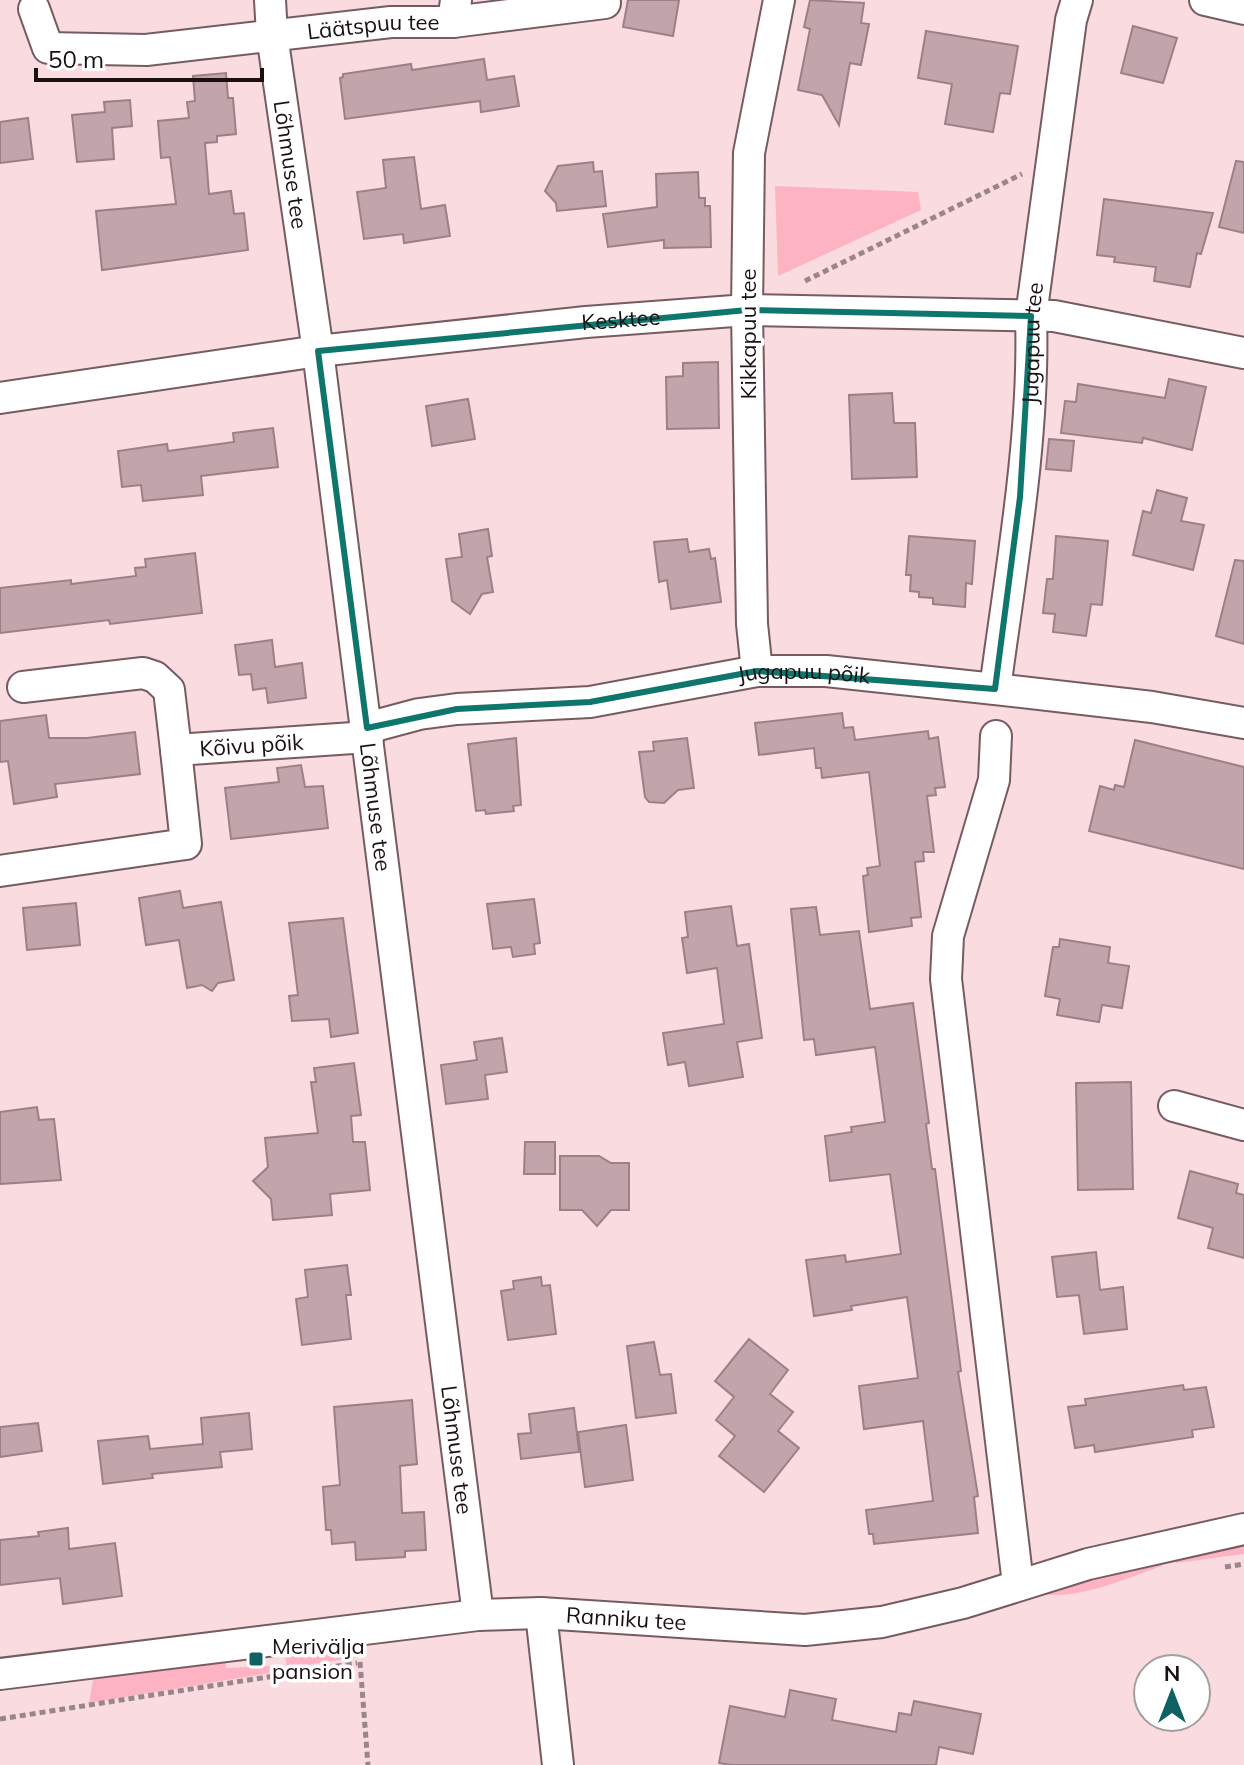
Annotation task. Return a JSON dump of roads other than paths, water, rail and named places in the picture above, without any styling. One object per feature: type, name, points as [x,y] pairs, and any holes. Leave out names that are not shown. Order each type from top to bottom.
[{"type":"street","name":"Lõhmuse tee","points":[[270,0],[272,35],[318,351],[478,1615]]},
{"type":"street","name":"Kikkapuu tee","points":[[757,671],[752,624],[747,310],[749,153],[779,0]]},
{"type":"street","name":"Jugapuu tee","points":[[995,689],[1020,497],[1033,359],[1031,316],[1071,20],[1077,0]]},
{"type":"street","points":[[1205,0],[1244,9]]},
{"type":"street","name":"Läätspuu tee","points":[[34,9],[48,48],[146,50],[391,22],[454,11],[605,3]]},
{"type":"street","name":"Kesktee","points":[[0,398],[318,351],[586,322],[747,310],[1054,316],[1244,353]]},
{"type":"street","name":"Jugapuu põik","points":[[367,732],[419,714],[590,702],[757,671],[826,671],[995,689],[1152,707],[1244,723]]},
{"type":"street","points":[[23,687],[143,673],[155,677],[169,690],[176,750]]},
{"type":"street","name":"Kõivu põik","points":[[0,871],[186,844],[176,750],[367,732]]},
{"type":"street","points":[[996,736],[994,780],[948,936],[946,979],[1018,1584]]},
{"type":"street","points":[[1174,1106],[1244,1125]]},
{"type":"street","name":"Ranniku tee","points":[[0,1674],[478,1615],[541,1613],[805,1630],[882,1622],[963,1603],[1018,1584],[1140,1551],[1244,1529]]},
{"type":"street","points":[[541,1613],[558,1765]]},
{"type":"place","name":"Merivälja pansion","points":[[256,1659]]}]
